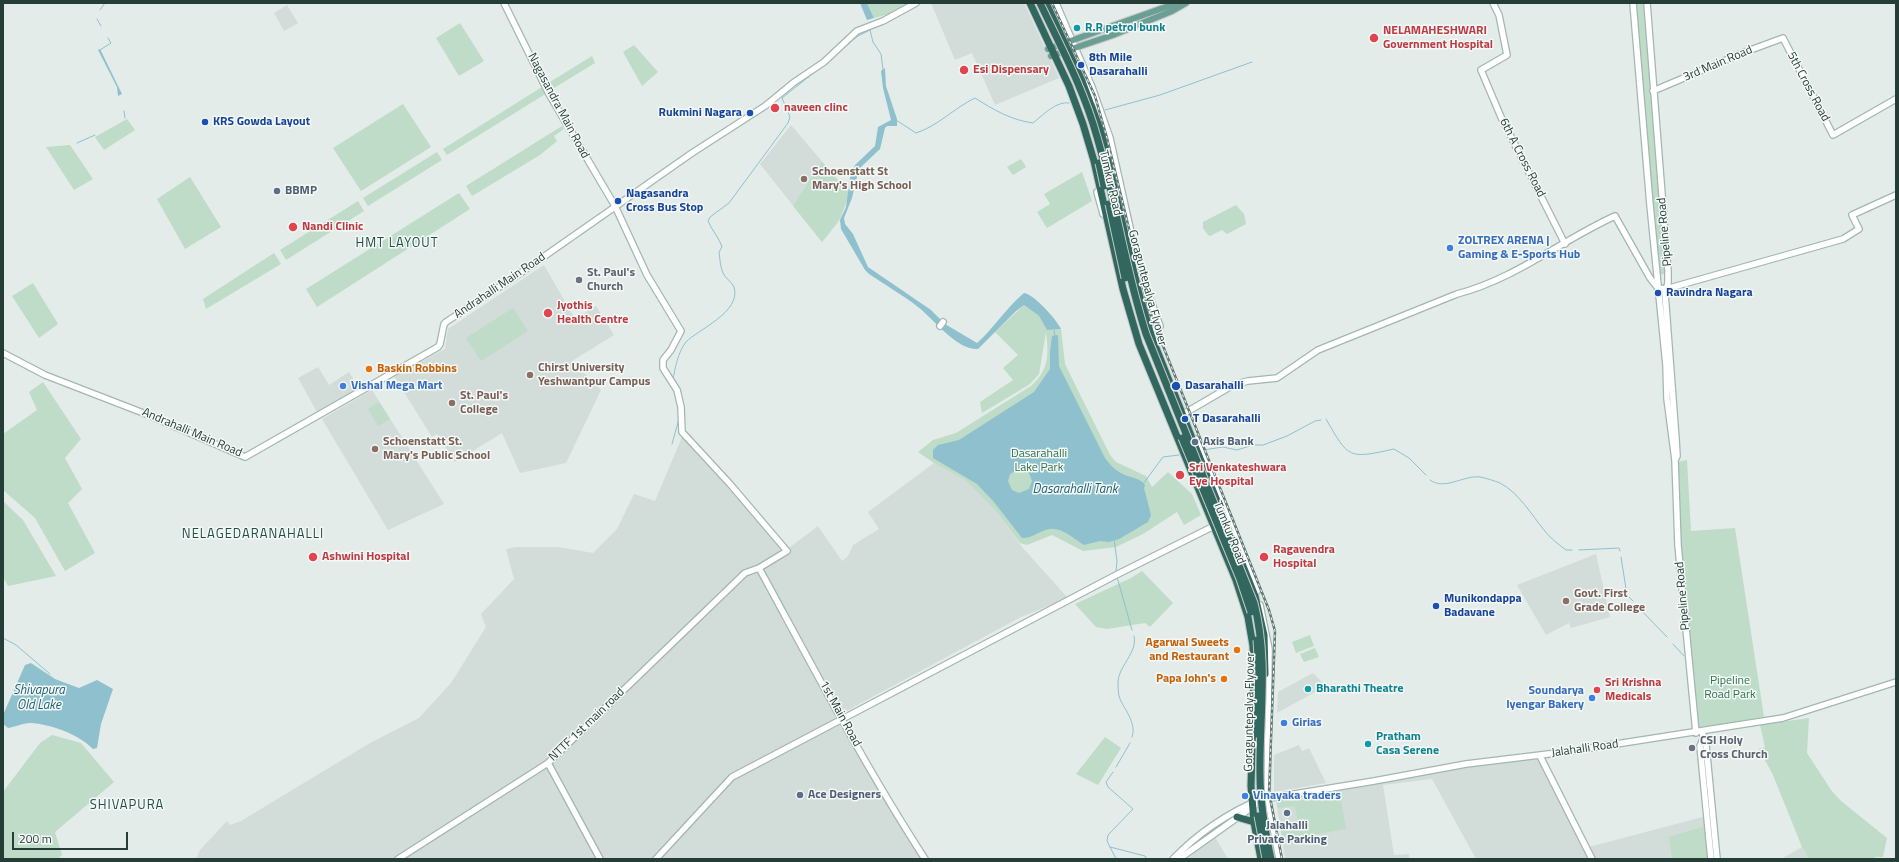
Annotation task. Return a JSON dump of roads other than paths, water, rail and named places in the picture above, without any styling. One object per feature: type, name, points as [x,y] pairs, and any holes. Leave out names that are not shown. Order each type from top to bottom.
[{"type":"highway","name":"Tumkur Road","points":[[1030,3],[1076,104],[1089,141],[1133,324],[1243,600],[1252,639],[1254,679],[1251,747],[1252,802],[1260,859]]},
{"type":"highway","name":"Goraguntepalya Flyover","points":[[1035,3],[1077,94],[1092,134],[1122,265],[1141,333],[1250,607],[1256,634],[1258,666],[1256,792],[1259,823],[1266,859]]},
{"type":"highway","name":"Goraguntepalya Flyover","points":[[1040,3],[1080,88],[1093,122],[1146,334],[1254,603],[1261,638],[1263,666],[1260,789],[1264,823],[1271,859]]},
{"type":"highway","name":"Tumkur Road","points":[[1047,3],[1070,45],[1100,132],[1146,321],[1227,519],[1255,596],[1264,635],[1266,655],[1263,773],[1274,859]]},
{"type":"highway","points":[[1237,817],[1254,824]]},
{"type":"main road","points":[[1051,52],[1177,3]]},
{"type":"main road","points":[[1070,45],[1143,23],[1172,11],[1186,3]]},
{"type":"street","name":"Nagasandra Main Road","points":[[504,3],[552,99],[615,206],[647,275],[681,331],[664,360],[663,368],[677,390],[682,414],[682,432],[730,484],[787,551],[759,568]]},
{"type":"street","name":"Andrahalli Main Road","points":[[3,353],[46,375],[150,416],[246,457],[438,347],[444,324],[519,274],[734,124],[765,106],[793,83],[824,62],[854,33],[864,27],[883,21],[916,3]]},
{"type":"street","points":[[1026,3],[1051,52],[1077,115],[1090,158],[1122,291],[1137,342],[1213,526]]},
{"type":"street","points":[[1056,3],[1070,45],[1089,90],[1106,139],[1135,270],[1151,330],[1200,452]]},
{"type":"street","name":"6th A Cross Road","points":[[1493,3],[1499,15],[1507,55],[1481,70],[1501,117],[1565,244]]},
{"type":"street","name":"Pipeline Road","points":[[1633,3],[1666,364],[1667,399],[1675,460],[1678,545],[1696,733]]},
{"type":"street","name":"Pipeline Road","points":[[1647,3],[1668,271],[1668,283],[1664,293],[1676,439],[1677,456],[1675,460]]},
{"type":"street","name":"3rd Main Road","points":[[1653,91],[1744,52],[1783,38]]},
{"type":"street","name":"5th Cross Road","points":[[1783,38],[1834,135],[1896,99]]},
{"type":"street","points":[[1070,45],[1099,104],[1110,138],[1139,268],[1160,326],[1151,330]]},
{"type":"street","points":[[1185,413],[1233,386],[1248,381],[1276,378],[1318,350],[1457,294],[1482,286],[1520,268],[1617,216],[1641,263],[1658,288],[1666,289],[1843,239],[1859,229],[1852,215],[1896,195]]},
{"type":"street","points":[[656,859],[732,777],[1116,575],[1227,519]]},
{"type":"street","name":"1st Main Road","points":[[759,568],[842,719],[906,830],[925,859]]},
{"type":"street","name":"NTTF 1st main road","points":[[398,859],[548,763],[745,573],[759,568]]},
{"type":"street","name":"Jalahalli Road","points":[[1252,802],[1266,798],[1374,781],[1466,764],[1540,756],[1696,733],[1783,718],[1896,682]]},
{"type":"street","points":[[1702,732],[1706,745],[1717,859]]},
{"type":"street","points":[[1703,739],[1700,746],[1712,859]]},
{"type":"street","points":[[1540,756],[1592,859]]},
{"type":"street","points":[[548,763],[600,859]]},
{"type":"street","points":[[1266,798],[1278,859]]},
{"type":"street","points":[[1180,859],[1237,817],[1252,802]]},
{"type":"street","points":[[1173,859],[1206,831],[1237,810],[1252,802]]},
{"type":"water","points":[[860,3],[867,3],[874,18],[867,20]]},
{"type":"water","points":[[100,49],[122,94],[118,96],[117,87],[98,50]]},
{"type":"water","points":[[885,68],[886,86],[897,119],[897,126],[887,126],[885,128],[880,149],[861,167],[852,198],[844,218],[845,224],[853,234],[868,267],[931,310],[945,324],[977,343],[1011,305],[1024,293],[1028,294],[1045,308],[1061,329],[1047,330],[1039,316],[1024,305],[978,349],[970,348],[954,340],[918,307],[865,270],[841,229],[840,220],[846,207],[850,178],[855,165],[875,146],[878,127],[891,120],[883,88],[881,71]]},
{"type":"water","name":"Dasarahalli Tank","points":[[1058,335],[1059,366],[1105,458],[1119,472],[1138,480],[1145,485],[1144,488],[1151,515],[1148,522],[1119,539],[1109,542],[1100,541],[1084,545],[1063,532],[1054,529],[1045,530],[1029,537],[1022,538],[994,502],[977,484],[933,458],[933,450],[938,445],[959,440],[1034,392],[1050,369],[1052,336]],"holes":[[[1019,469],[1029,473],[1032,481],[1029,489],[1019,493],[1012,490],[1008,481],[1010,474]]]},
{"type":"water","name":"Shivapura Old Lake","points":[[31,663],[55,679],[79,688],[97,680],[113,689],[101,724],[97,748],[93,749],[72,734],[47,725],[27,723],[8,728],[3,724],[3,715],[25,665]]},
{"type":"waterway","points":[[100,10],[105,3]]},
{"type":"waterway","points":[[97,19],[101,26]]},
{"type":"waterway","points":[[870,30],[873,42],[881,54],[883,70]]},
{"type":"waterway","points":[[843,48],[858,36],[870,30]]},
{"type":"waterway","points":[[100,50],[111,43],[108,38]]},
{"type":"waterway","points":[[1105,110],[1160,95],[1252,62]]},
{"type":"waterway","points":[[673,380],[676,365],[683,346],[692,337],[725,312],[735,296],[734,287],[724,275],[721,268],[719,252],[722,247],[708,221],[710,217],[729,203],[788,123],[790,117],[782,98],[821,67]]},
{"type":"waterway","points":[[896,120],[916,133],[932,126],[975,98],[1003,114],[1017,120],[1033,123],[1055,106],[1069,103]]},
{"type":"waterway","points":[[124,111],[125,118]]},
{"type":"waterway","points":[[77,143],[95,135]]},
{"type":"waterway","points":[[1054,330],[1055,337]]},
{"type":"waterway","points":[[672,444],[679,419]]},
{"type":"waterway","points":[[1326,419],[1345,449],[1351,453],[1367,454],[1394,449],[1409,458],[1426,475]]},
{"type":"waterway","points":[[1203,450],[1223,447],[1237,450],[1253,445],[1263,445],[1287,436],[1315,421],[1321,420]]},
{"type":"waterway","points":[[1143,484],[1163,457],[1179,455]]},
{"type":"waterway","points":[[1430,480],[1442,484],[1467,478],[1480,477],[1500,483],[1519,498],[1551,538],[1566,550],[1572,550]]},
{"type":"waterway","points":[[1114,539],[1117,561],[1116,572]]},
{"type":"waterway","points":[[1579,550],[1619,548],[1620,551]]},
{"type":"waterway","points":[[1621,557],[1627,595],[1633,601]]},
{"type":"waterway","points":[[1117,577],[1132,630]]},
{"type":"waterway","points":[[1639,608],[1667,637]]},
{"type":"waterway","points":[[1132,737],[1132,722],[1120,699],[1118,693],[1118,683],[1121,671],[1131,654],[1134,636]]},
{"type":"waterway","points":[[3,638],[16,645],[50,674]]},
{"type":"waterway","points":[[1673,644],[1684,656]]},
{"type":"waterway","points":[[1116,767],[1130,743]]},
{"type":"waterway","points":[[1113,772],[1106,782],[1108,787],[1133,809],[1108,835],[1107,841],[1116,859]]},
{"type":"waterway","points":[[1110,847],[1145,856],[1147,859]]},
{"type":"railway","points":[[1052,3],[1095,96],[1107,138],[1149,311],[1269,610],[1275,631],[1269,793],[1282,859]]},
{"type":"place","name":"R.R petrol bunk","points":[[1077,28]]},
{"type":"place","name":"NELAMAHESHWARI Government Hospital","points":[[1374,38]]},
{"type":"place","name":"8th Mile Dasarahalli","points":[[1081,65]]},
{"type":"place","name":"Esi Dispensary","points":[[964,70]]},
{"type":"place","name":"naveen clinc","points":[[775,108]]},
{"type":"place","name":"Rukmini Nagara","points":[[750,113]]},
{"type":"place","name":"KRS Gowda Layout","points":[[205,122]]},
{"type":"place","name":"Schoenstatt St Mary's High School","points":[[804,179]]},
{"type":"place","name":"BBMP","points":[[277,191]]},
{"type":"place","name":"Nagasandra Cross Bus Stop","points":[[618,201]]},
{"type":"place","name":"Nandi Clinic","points":[[293,227]]},
{"type":"place","name":"ZOLTREX ARENA | Gaming & E-Sports Hub","points":[[1450,248]]},
{"type":"place","name":"St. Paul's Church","points":[[579,280]]},
{"type":"place","name":"Ravindra Nagara","points":[[1658,293]]},
{"type":"place","name":"Jyothis Health Centre","points":[[548,313]]},
{"type":"place","name":"Baskin Robbins","points":[[369,369]]},
{"type":"place","name":"Chirst University Yeshwantpur Campus","points":[[530,375]]},
{"type":"place","name":"Vishal Mega Mart","points":[[343,386]]},
{"type":"place","name":"Dasarahalli","points":[[1176,386]]},
{"type":"place","name":"St. Paul's College","points":[[452,403]]},
{"type":"place","name":"T Dasarahalli","points":[[1185,419]]},
{"type":"place","name":"Axis Bank","points":[[1195,442]]},
{"type":"place","name":"Schoenstatt St. Mary's Public School","points":[[375,449]]},
{"type":"place","name":"Sri Venkateshwara Eye Hospital","points":[[1180,475]]},
{"type":"place","name":"Ashwini Hospital","points":[[313,557]]},
{"type":"place","name":"Ragavendra Hospital","points":[[1264,557]]},
{"type":"place","name":"Govt. First Grade College","points":[[1566,601]]},
{"type":"place","name":"Munikondappa Badavane","points":[[1436,606]]},
{"type":"place","name":"Agarwal Sweets and Restaurant","points":[[1237,650]]},
{"type":"place","name":"Papa John's","points":[[1224,679]]},
{"type":"place","name":"Bharathi Theatre","points":[[1308,689]]},
{"type":"place","name":"Sri Krishna Medicals","points":[[1597,690]]},
{"type":"place","name":"Soundarya Iyengar Bakery","points":[[1592,698]]},
{"type":"place","name":"Girias","points":[[1284,723]]},
{"type":"place","name":"Pratham Casa Serene","points":[[1368,744]]},
{"type":"place","name":"CSI Holy Cross Church","points":[[1692,748]]},
{"type":"place","name":"Ace Designers","points":[[800,795]]},
{"type":"place","name":"Vinayaka traders","points":[[1245,796]]},
{"type":"place","name":"Jalahalli Private Parking","points":[[1287,813]]},
{"type":"district","name":"HMT LAYOUT","points":[[397,244]]},
{"type":"district","name":"NELAGEDARANAHALLI","points":[[253,535]]},
{"type":"district","name":"SHIVAPURA","points":[[127,806]]},
{"type":"park label","name":"Dasarahalli Lake Park","points":[[1039,461]]},
{"type":"park label","name":"Pipeline Road Park","points":[[1730,688]]}]
